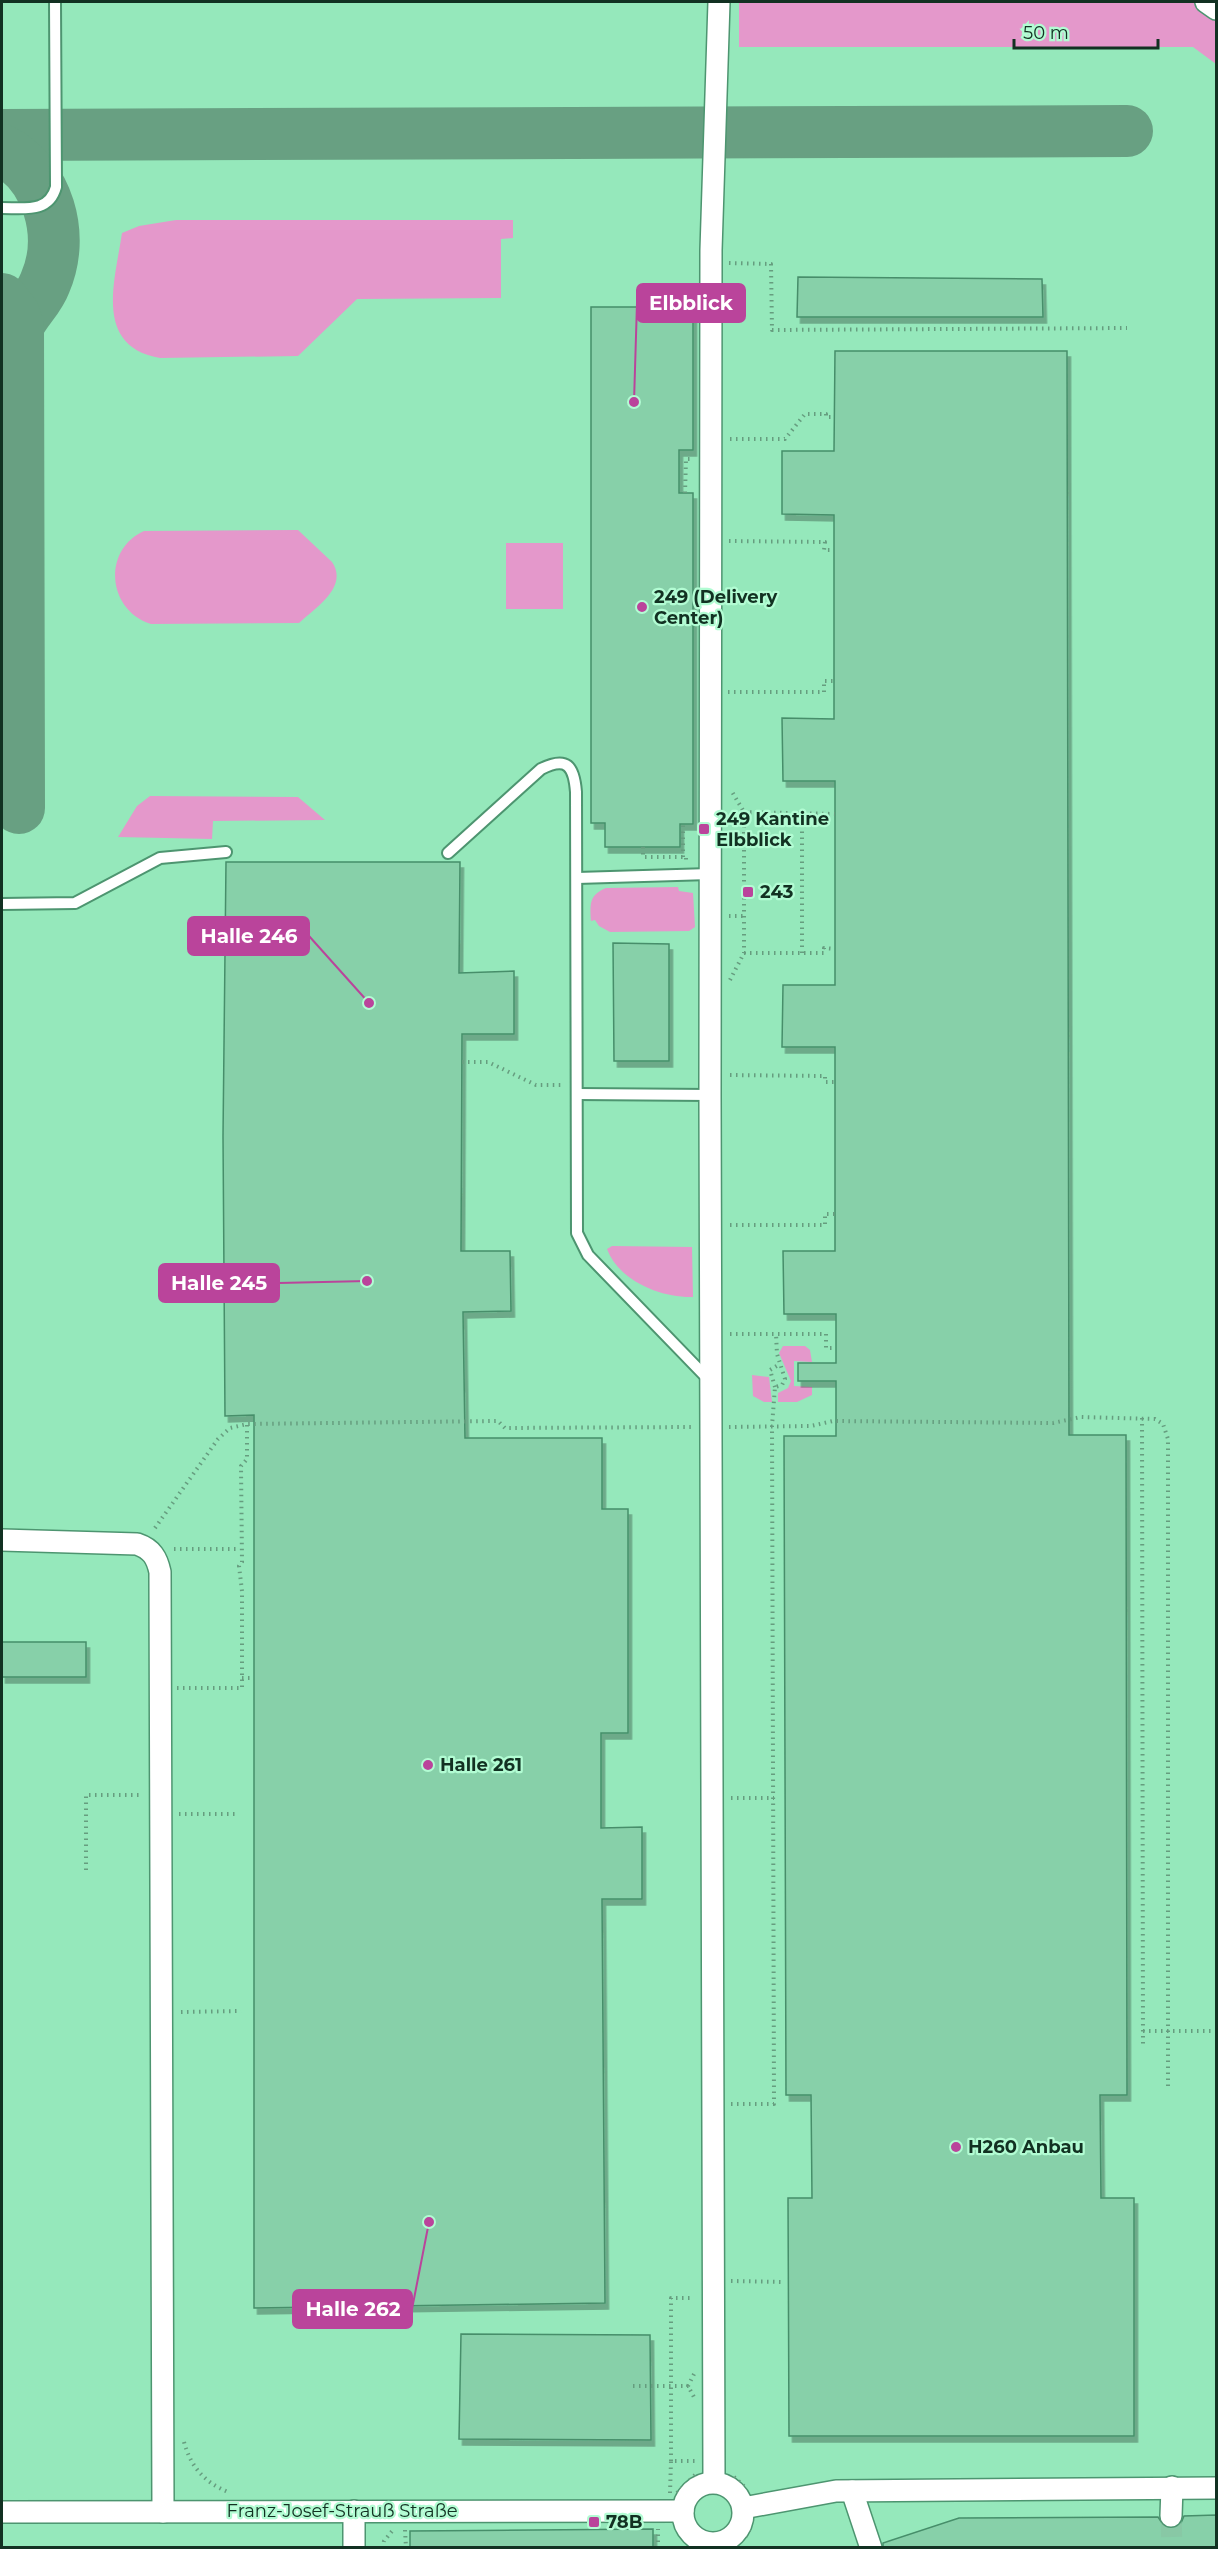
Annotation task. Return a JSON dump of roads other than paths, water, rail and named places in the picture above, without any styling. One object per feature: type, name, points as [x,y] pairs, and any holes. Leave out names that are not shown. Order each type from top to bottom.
[{"type":"street","points":[[719,2],[711,250],[710,874],[714,2281],[719,2476],[725,2484],[746,2499],[852,2491],[1216,2488]]},
{"type":"street","points":[[1206,2],[1216,9]]},
{"type":"street","points":[[2,1540],[137,1544],[147,1547],[153,1554],[160,1572],[163,2512]]},
{"type":"street","points":[[719,2476],[693,2489],[672,2518],[686,2526],[694,2546],[730,2539],[744,2520],[746,2499]]},
{"type":"street","points":[[1171,2516],[1172,2487]]},
{"type":"street","points":[[852,2491],[871,2547]]},
{"type":"street","points":[[354,2511],[354,2547]]},
{"type":"street","name":"Franz-Josef-Strauß Straße","points":[[2,2512],[354,2511],[672,2518]]},
{"type":"lane","points":[[2,208],[45,206],[53,199],[56,187],[55,2]]},
{"type":"lane","points":[[448,853],[541,769],[552,764],[563,763],[570,767],[575,775],[577,878],[577,1233],[588,1255],[712,1383]]},
{"type":"lane","points":[[2,904],[75,903],[160,858],[226,852]]},
{"type":"lane","points":[[577,878],[710,874]]},
{"type":"lane","points":[[576,1095],[710,1095]]},
{"type":"tunnel","points":[[1171,2516],[1172,2548]]},
{"type":"place","name":"Elbblick","points":[[634,402]]},
{"type":"place","name":"249 (Delivery Center)","points":[[642,607]]},
{"type":"place","name":"249 Kantine Elbblick","points":[[704,829]]},
{"type":"place","name":"243","points":[[748,892]]},
{"type":"place","name":"Halle 246","points":[[369,1003]]},
{"type":"place","name":"Halle 245","points":[[367,1281]]},
{"type":"place","name":"Halle 261","points":[[428,1765]]},
{"type":"place","name":"H260 Anbau","points":[[956,2147]]},
{"type":"place","name":"Halle 262","points":[[429,2222]]},
{"type":"place","name":"78B","points":[[594,2522]]}]
